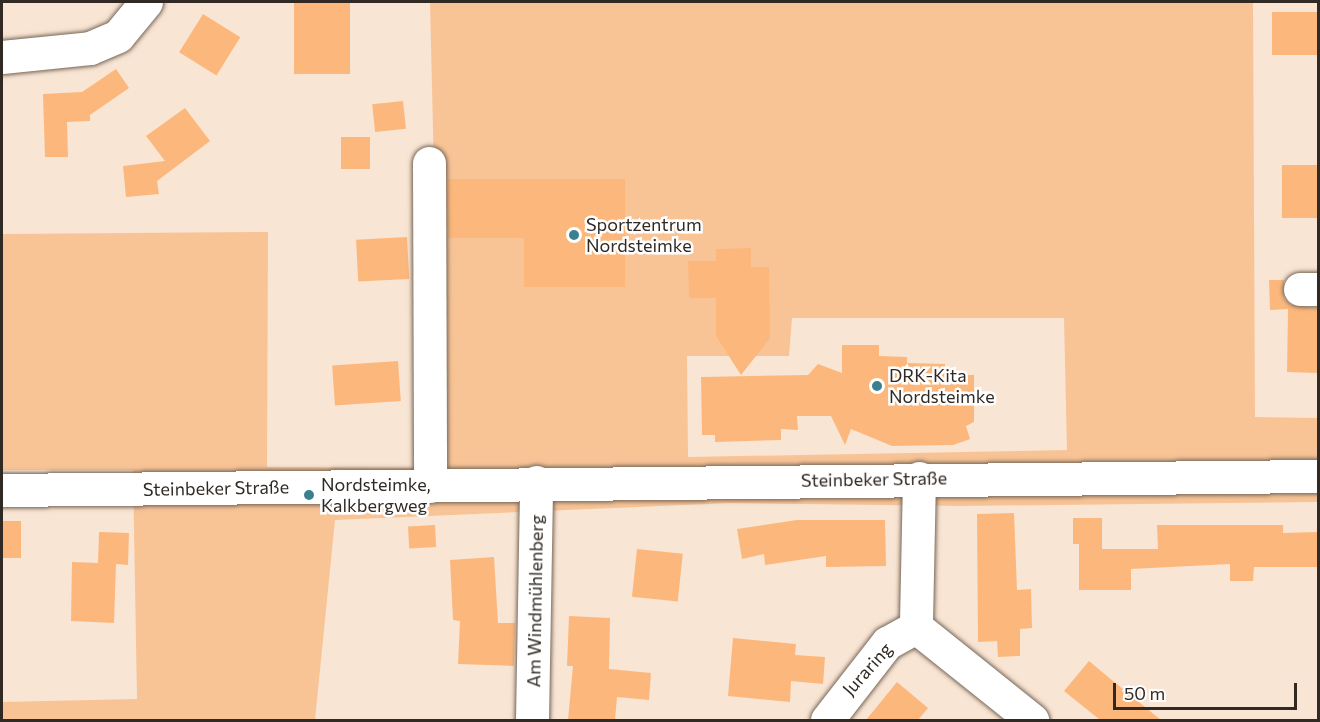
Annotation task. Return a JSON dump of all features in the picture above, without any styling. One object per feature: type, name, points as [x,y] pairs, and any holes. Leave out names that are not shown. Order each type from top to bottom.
[{"type":"street","points":[[2,57],[90,48],[118,36],[146,2]]},
{"type":"street","points":[[429,164],[430,486]]},
{"type":"street","name":"Steinbeker Straße","points":[[2,490],[430,486],[536,482],[1318,476]]},
{"type":"street","points":[[919,478],[916,627],[1032,720]]},
{"type":"street","name":"Am Windmühlenberg","points":[[532,720],[536,482]]},
{"type":"street","name":"Juraring","points":[[827,720],[887,643],[916,627]]},
{"type":"shaded area","points":[[430,2],[1253,2],[1255,417],[1318,418],[1318,502],[962,506],[730,503],[335,520],[315,720],[2,720],[2,702],[137,699],[133,470],[2,470],[2,234],[268,232],[267,467],[422,468],[437,300]],"holes":[[[792,318],[1064,318],[1067,450],[688,457],[687,356],[789,356]]]},
{"type":"building","points":[[294,2],[350,2],[350,74],[294,74]]},
{"type":"building","points":[[1272,12],[1318,12],[1318,55],[1272,55]]},
{"type":"building","points":[[203,14],[240,37],[216,75],[179,52]]},
{"type":"building","points":[[116,69],[129,88],[90,115],[90,121],[67,122],[68,157],[45,157],[43,94],[82,92]]},
{"type":"building","points":[[403,101],[406,129],[375,132],[372,104]]},
{"type":"building","points":[[185,108],[210,141],[157,181],[159,194],[126,197],[123,166],[165,161],[146,136]]},
{"type":"building","points":[[341,137],[370,137],[370,169],[341,169]]},
{"type":"building","points":[[1282,165],[1318,165],[1318,218],[1282,218]]},
{"type":"building","name":"Sportzentrum Nordsteimke","points":[[448,179],[625,179],[625,287],[524,287],[524,238],[448,238]]},
{"type":"building","points":[[407,237],[409,279],[358,282],[356,240]]},
{"type":"building","points":[[751,248],[751,267],[769,267],[770,338],[741,375],[716,336],[716,298],[689,298],[688,261],[716,261],[716,249]]},
{"type":"building","points":[[1269,280],[1284,280],[1284,298],[1291,305],[1318,308],[1318,373],[1287,372],[1288,309],[1270,310]]},
{"type":"building","points":[[842,345],[879,345],[879,356],[907,357],[907,363],[945,364],[945,375],[974,375],[974,422],[966,426],[970,439],[953,445],[892,446],[851,429],[845,445],[831,416],[797,416],[798,430],[781,429],[781,440],[715,442],[715,435],[702,435],[701,377],[808,375],[818,364],[842,373]]},
{"type":"building","points":[[398,361],[401,401],[335,406],[332,366]]},
{"type":"building","points":[[1014,513],[1017,590],[1031,589],[1032,628],[1020,629],[1020,656],[998,657],[997,641],[978,642],[977,514]]},
{"type":"building","points":[[1073,518],[1102,518],[1102,549],[1158,549],[1157,525],[1283,525],[1283,533],[1318,532],[1318,567],[1254,567],[1253,581],[1230,581],[1230,564],[1131,569],[1131,590],[1079,590],[1079,544],[1073,544]]},
{"type":"building","points":[[797,520],[885,520],[886,566],[826,567],[826,556],[765,565],[764,554],[742,559],[737,529]]},
{"type":"building","points":[[2,521],[21,521],[21,558],[2,558]]},
{"type":"building","points":[[435,525],[436,547],[409,548],[408,526]]},
{"type":"building","points":[[99,532],[129,533],[128,565],[116,564],[114,623],[71,621],[72,562],[98,563]]},
{"type":"building","points":[[637,549],[683,554],[678,602],[632,597]]},
{"type":"building","points":[[494,557],[498,623],[515,623],[514,666],[458,664],[460,621],[453,620],[450,560]]},
{"type":"building","points":[[569,616],[610,618],[609,669],[651,673],[649,700],[617,697],[615,720],[568,720],[573,666],[567,666]]},
{"type":"building","points":[[733,638],[796,644],[795,655],[825,657],[823,684],[791,681],[790,702],[728,696]]},
{"type":"building","points":[[1089,661],[1161,720],[1100,720],[1064,691]]},
{"type":"building","points":[[897,682],[928,708],[918,720],[866,720]]},
{"type":"place","name":"Sportzentrum Nordsteimke","points":[[574,235]]},
{"type":"place","name":"DRK-Kita Nordsteimke","points":[[877,386]]},
{"type":"place","name":"Nordsteimke, Kalkbergweg","points":[[309,495]]}]
